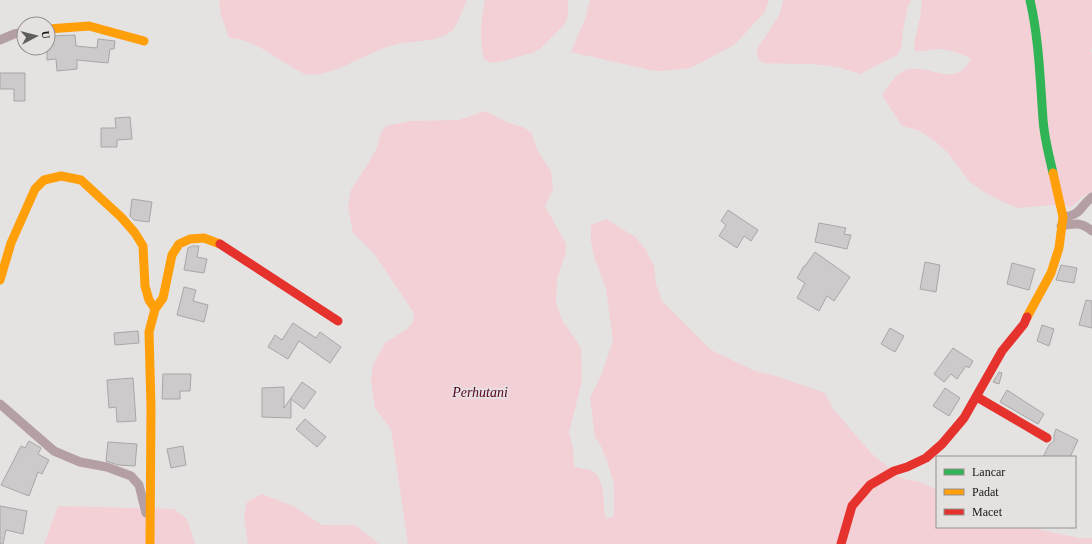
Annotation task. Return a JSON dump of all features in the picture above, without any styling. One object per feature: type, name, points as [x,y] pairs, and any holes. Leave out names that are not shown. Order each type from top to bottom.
[{"type":"street","points":[[841,544],[852,506],[870,485],[894,471],[926,458],[942,444],[964,418],[1002,351],[1024,324],[1051,273],[1059,248],[1062,221],[1042,120],[1041,74],[1035,21],[1030,0]]},
{"type":"street","points":[[56,28],[89,26],[144,41]]},
{"type":"street","points":[[0,40],[16,34]]},
{"type":"street","points":[[0,280],[11,243],[35,189],[44,180],[61,176],[81,180],[121,217],[135,233],[143,246],[145,286],[149,300],[155,309]]},
{"type":"street","points":[[1062,221],[1076,214],[1092,197]]},
{"type":"street","points":[[1062,221],[1079,224],[1092,231]]},
{"type":"street","points":[[150,544],[151,407],[149,332],[155,309],[163,298],[172,255],[179,244],[190,239],[204,238],[224,245],[338,320]]},
{"type":"street","points":[[977,397],[1047,438]]},
{"type":"street","points":[[0,404],[54,451],[80,462],[107,467],[131,476],[139,485],[145,503],[150,534]]},
{"type":"green space","points":[[219,0],[467,0],[460,18],[453,30],[444,36],[430,40],[401,43],[384,48],[337,69],[315,75],[300,72],[267,51],[252,44],[229,38],[221,15]]},
{"type":"green space","points":[[485,0],[568,0],[568,15],[565,24],[540,49],[532,53],[491,63],[484,59],[481,44]]},
{"type":"green space","points":[[590,0],[769,0],[765,12],[734,45],[691,68],[659,71],[571,52],[585,19]]},
{"type":"green space","points":[[783,0],[912,0],[908,5],[901,48],[897,55],[860,74],[826,65],[763,63],[757,57],[757,49],[780,14]]},
{"type":"green space","points":[[922,0],[1092,0],[1092,49],[1090,50],[1092,53],[1092,192],[1083,196],[1070,208],[1065,204],[1018,208],[984,192],[970,182],[948,153],[936,142],[920,131],[902,126],[882,95],[897,76],[903,71],[912,69],[921,69],[949,74],[957,73],[965,68],[971,59],[952,51],[937,49],[915,51],[914,43],[920,18]]},
{"type":"green space","name":"Perhutani","points":[[485,111],[509,123],[525,128],[532,134],[537,150],[551,171],[553,189],[545,206],[566,244],[566,252],[557,279],[556,303],[562,320],[581,348],[582,381],[569,432],[573,449],[574,467],[590,470],[599,478],[603,492],[606,519],[614,516],[614,484],[600,444],[595,438],[590,397],[601,376],[613,341],[606,288],[594,257],[591,241],[591,225],[606,219],[635,237],[646,250],[654,266],[656,284],[662,301],[711,350],[757,372],[773,375],[825,393],[833,409],[872,454],[903,479],[920,482],[936,490],[936,528],[1032,528],[1079,538],[1092,538],[1092,544],[408,544],[391,429],[375,408],[371,380],[373,365],[385,343],[407,329],[413,322],[414,313],[373,252],[353,233],[348,207],[351,190],[377,148],[381,132],[386,126],[411,121],[459,120]]},
{"type":"green space","points":[[262,494],[293,506],[322,525],[355,525],[379,544],[248,544],[244,517],[247,502]]},
{"type":"green space","points":[[58,506],[174,509],[187,519],[195,544],[44,544]]},
{"type":"building","points":[[75,35],[76,46],[97,48],[98,39],[115,41],[114,49],[110,49],[108,63],[77,60],[77,69],[57,71],[56,59],[47,60],[47,56],[56,56],[56,36]]},
{"type":"building","points":[[0,73],[25,73],[25,101],[14,101],[14,89],[0,89]]},
{"type":"building","points":[[130,117],[132,139],[117,140],[117,147],[101,147],[101,128],[116,128],[115,118]]},
{"type":"building","points":[[132,199],[152,202],[149,222],[134,220],[130,216]]},
{"type":"building","points":[[728,210],[758,230],[751,241],[744,236],[737,248],[719,236],[726,225],[721,221]]},
{"type":"building","points":[[819,223],[846,228],[844,234],[851,235],[847,249],[815,242]]},
{"type":"building","points":[[192,246],[199,246],[197,257],[207,259],[204,273],[184,270],[188,248]]},
{"type":"building","points":[[815,252],[850,277],[834,301],[827,296],[819,311],[797,298],[805,283],[797,278]]},
{"type":"building","points":[[925,262],[940,265],[936,292],[920,289]]},
{"type":"building","points":[[1012,263],[1035,269],[1029,290],[1007,284]]},
{"type":"building","points":[[1061,265],[1077,268],[1074,283],[1056,280]]},
{"type":"building","points":[[184,287],[196,290],[193,301],[208,305],[204,322],[177,315]]},
{"type":"building","points":[[1086,300],[1092,301],[1092,328],[1079,325]]},
{"type":"building","points":[[293,323],[316,338],[320,332],[341,347],[330,363],[299,341],[288,359],[268,347],[275,335],[282,340]]},
{"type":"building","points":[[1042,325],[1054,329],[1049,346],[1037,341]]},
{"type":"building","points":[[890,328],[904,336],[895,352],[881,344]]},
{"type":"building","points":[[138,331],[139,343],[115,345],[114,333]]},
{"type":"building","points":[[953,348],[973,361],[969,368],[966,366],[957,379],[951,374],[944,382],[934,374]]},
{"type":"building","points":[[999,372],[1002,373],[999,384],[993,382]]},
{"type":"building","points":[[163,374],[191,374],[190,391],[180,391],[180,399],[162,399]]},
{"type":"building","points":[[133,378],[136,421],[117,422],[116,407],[109,408],[107,380]]},
{"type":"building","points":[[302,382],[316,392],[304,409],[291,399],[291,418],[262,417],[262,388],[284,387],[284,408]]},
{"type":"building","points":[[945,388],[960,398],[949,416],[933,406]]},
{"type":"building","points":[[1007,390],[1044,414],[1038,424],[1000,402]]},
{"type":"building","points":[[305,419],[326,437],[317,447],[296,429]]},
{"type":"building","points":[[1056,429],[1078,440],[1070,456],[1044,456],[1049,445],[1054,441]]},
{"type":"building","points":[[29,441],[41,448],[38,454],[49,460],[42,474],[38,472],[29,496],[1,485],[21,446],[25,448]]},
{"type":"building","points":[[108,442],[137,444],[135,466],[118,465],[106,461]]},
{"type":"building","points":[[183,446],[186,465],[171,468],[167,449]]},
{"type":"building","points":[[0,506],[27,511],[23,534],[6,530],[3,544],[0,544]]},
{"type":"traffic: fast","points":[[1030,0],[1037,44],[1044,132],[1053,173]]},
{"type":"traffic: slow","points":[[56,28],[89,26],[144,41]]},
{"type":"traffic: slow","points":[[1027,317],[1051,273],[1059,248],[1063,217],[1053,173]]},
{"type":"traffic: slow","points":[[0,280],[11,243],[35,189],[44,180],[61,176],[81,180],[121,217],[135,233],[143,246],[145,286],[149,300],[155,309]]},
{"type":"traffic: slow","points":[[150,544],[151,407],[149,332],[155,309],[163,298],[172,255],[179,244],[190,239],[204,238],[220,244]]},
{"type":"traffic: jam","points":[[220,244],[338,321]]},
{"type":"traffic: jam","points":[[841,544],[852,506],[870,485],[894,471],[926,458],[942,444],[964,418],[1002,351],[1024,324],[1027,317]]},
{"type":"traffic: jam","points":[[977,397],[1047,438]]}]
